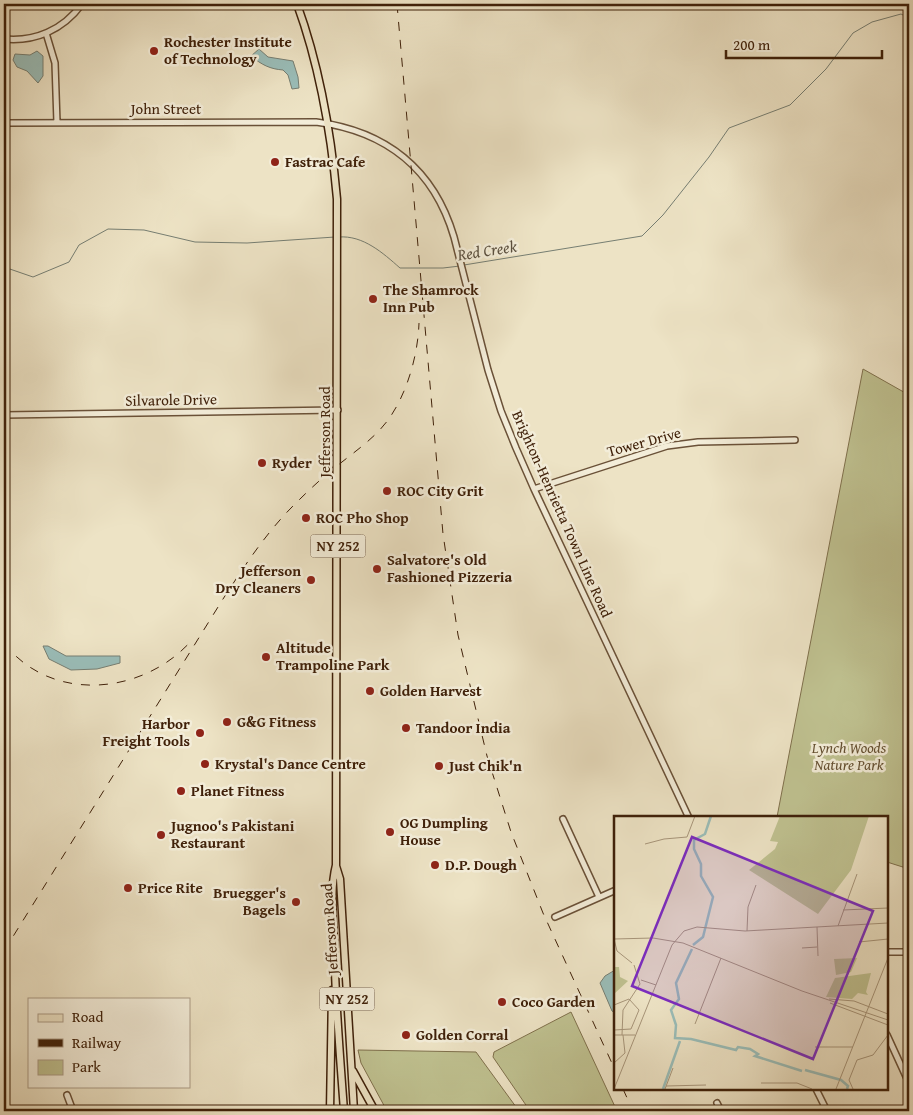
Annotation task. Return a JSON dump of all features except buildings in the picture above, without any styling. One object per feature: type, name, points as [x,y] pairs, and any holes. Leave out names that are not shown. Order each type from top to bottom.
[{"type":"main road","name":"Jefferson Road","points":[[298,4],[316,67],[328,123],[335,176],[338,229],[336,865],[333,878],[334,964],[344,1111]]},
{"type":"main road","name":"Jefferson Road","points":[[336,865],[340,879],[354,1111]]},
{"type":"main road","points":[[330,1111],[332,981],[334,964]]},
{"type":"main road","points":[[351,1068],[375,1111]]},
{"type":"street","points":[[4,39],[25,39],[46,33],[65,22],[82,4]]},
{"type":"street","points":[[46,33],[55,63],[57,80],[56,122]]},
{"type":"street","name":"John Street","points":[[4,123],[278,121],[328,123]]},
{"type":"street","name":"Brighton-Henrietta Town Line Road","points":[[328,123],[370,136],[388,146],[411,164],[424,178],[440,201],[452,228],[482,351],[494,390],[534,489],[689,816]]},
{"type":"street","name":"Silvarole Drive","points":[[4,415],[338,410]]},
{"type":"street","name":"Tower Drive","points":[[534,489],[667,446],[698,442],[795,440]]},
{"type":"street","points":[[563,819],[599,897]]},
{"type":"street","points":[[556,917],[614,891]]},
{"type":"street","points":[[888,952],[909,952]]},
{"type":"street","points":[[888,1037],[909,1083]]},
{"type":"street","points":[[816,1090],[827,1111]]},
{"type":"street","points":[[67,1095],[73,1111]]},
{"type":"street","points":[[717,1103],[721,1111]]},
{"type":"green space","name":"Lynch Woods Nature Park","points":[[863,369],[909,395],[909,869],[888,862],[888,816],[777,816]]},
{"type":"green space","points":[[571,1012],[617,1111],[530,1111],[493,1057],[494,1052]]},
{"type":"green space","points":[[358,1050],[476,1052],[519,1111],[387,1111],[361,1063]]},
{"type":"water","points":[[259,49],[268,57],[293,61],[299,88],[292,89],[288,75],[283,70],[266,66],[251,56]]},
{"type":"water","points":[[37,51],[43,56],[43,76],[38,83],[27,71],[17,67],[13,60],[15,54],[30,55]]},
{"type":"water","points":[[43,646],[48,646],[66,656],[120,656],[120,663],[97,669],[71,670],[49,659]]},
{"type":"water","points":[[614,971],[614,1012],[600,983],[605,976]]},
{"type":"waterway","name":"Red Creek","points":[[464,265],[642,236],[663,215],[709,157],[729,128],[790,105],[826,69],[853,33],[872,22],[901,14],[909,18]]},
{"type":"waterway","name":"Red Creek","points":[[4,267],[33,277],[69,262],[79,245],[108,229],[144,230],[195,242],[247,243],[335,237]]},
{"type":"waterway","name":"Red Creek","points":[[339,237],[356,239],[372,246],[400,268],[460,266]]},
{"type":"railway","points":[[397,4],[443,534],[458,635],[487,756],[511,832],[543,913],[614,1068]]},
{"type":"railway","points":[[4,951],[223,599],[257,548],[286,513],[327,474],[370,439],[395,410],[406,386],[414,361],[419,323]]},
{"type":"railway","points":[[4,643],[24,663],[46,676],[71,683],[98,685],[124,681],[149,672],[172,658],[192,640]]},
{"type":"railway","points":[[623,1090],[633,1111]]},
{"type":"place","name":"Rochester Institute of Technology","points":[[154,51]]},
{"type":"place","name":"Fastrac Cafe","points":[[275,162]]},
{"type":"place","name":"The Shamrock Inn Pub","points":[[373,299]]},
{"type":"place","name":"Ryder","points":[[262,463]]},
{"type":"place","name":"ROC City Grit","points":[[387,491]]},
{"type":"place","name":"ROC Pho Shop","points":[[306,518]]},
{"type":"place","name":"Salvatore's Old Fashioned Pizzeria","points":[[377,569]]},
{"type":"place","name":"Jefferson Dry Cleaners","points":[[311,580]]},
{"type":"place","name":"Altitude Trampoline Park","points":[[266,657]]},
{"type":"place","name":"Golden Harvest","points":[[370,691]]},
{"type":"place","name":"G&G Fitness","points":[[227,722]]},
{"type":"place","name":"Tandoor India","points":[[406,728]]},
{"type":"place","name":"Harbor Freight Tools","points":[[200,733]]},
{"type":"place","name":"Krystal's Dance Centre","points":[[205,764]]},
{"type":"place","name":"Just Chik'n","points":[[439,766]]},
{"type":"place","name":"Planet Fitness","points":[[181,791]]},
{"type":"place","name":"OG Dumpling House","points":[[390,832]]},
{"type":"place","name":"Jugnoo's Pakistani Restaurant","points":[[161,835]]},
{"type":"place","name":"D.P. Dough","points":[[435,865]]},
{"type":"place","name":"Price Rite","points":[[128,888]]},
{"type":"place","name":"Bruegger's Bagels","points":[[296,902]]},
{"type":"place","name":"Coco Garden","points":[[502,1002]]},
{"type":"place","name":"Golden Corral","points":[[406,1035]]}]
